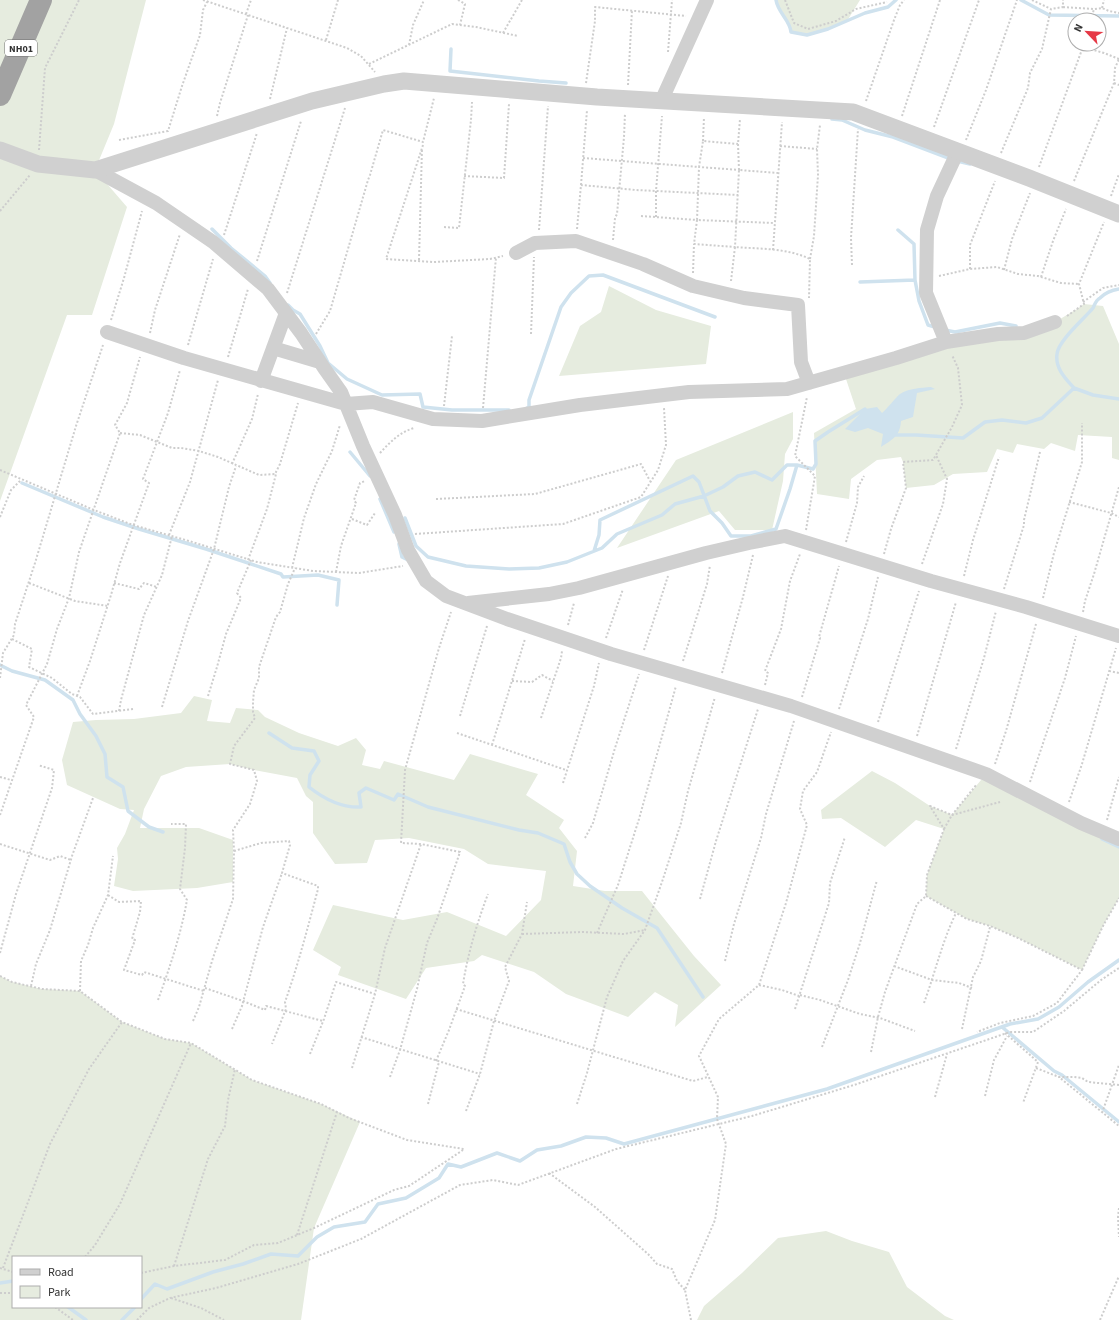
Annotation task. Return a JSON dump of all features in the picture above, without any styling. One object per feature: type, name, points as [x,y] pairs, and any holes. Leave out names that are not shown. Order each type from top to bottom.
[{"type":"highway","name":"NH01","points":[[0,96],[41,0]]},
{"type":"street","points":[[663,100],[707,0]]},
{"type":"street","points":[[95,170],[306,103],[384,84],[404,81],[585,96],[853,112],[1035,180],[1111,211]]},
{"type":"street","points":[[0,150],[38,164],[95,170],[146,198],[217,245],[268,289],[310,346],[341,392],[395,515],[408,550],[426,581],[446,596],[529,627],[601,651],[798,709],[989,775],[1064,815],[1119,839]]},
{"type":"street","points":[[946,342],[926,293],[927,230],[938,196],[959,151]]},
{"type":"street","points":[[516,253],[537,243],[576,241],[643,264],[693,286],[744,298],[798,305],[801,362],[809,383]]},
{"type":"street","points":[[261,380],[273,348],[284,310]]},
{"type":"street","points":[[107,332],[184,358],[346,404],[373,402],[433,419],[482,421],[580,405],[688,392],[787,389],[946,342],[998,334],[1024,333],[1055,322]]},
{"type":"street","points":[[273,348],[320,362]]},
{"type":"street","points":[[460,601],[549,594],[579,588],[713,551],[785,536],[1080,623],[1118,639]]},
{"type":"path","points":[[0,211],[38,164],[45,68],[79,0]]},
{"type":"path","points":[[203,0],[347,48],[361,56],[384,84]]},
{"type":"path","points":[[213,133],[220,103],[251,0]]},
{"type":"path","points":[[326,40],[338,0]]},
{"type":"path","points":[[409,46],[413,25],[424,0]]},
{"type":"path","points":[[458,0],[465,4],[460,25]]},
{"type":"path","points":[[503,33],[522,0]]},
{"type":"path","points":[[672,0],[672,14]]},
{"type":"path","points":[[785,0],[794,23],[808,29],[836,21],[856,9],[887,2]]},
{"type":"path","points":[[852,265],[851,238],[853,193],[858,130],[894,20],[900,4],[904,0]]},
{"type":"path","points":[[898,128],[940,0]]},
{"type":"path","points":[[929,140],[979,0]]},
{"type":"path","points":[[959,151],[986,90],[1017,0]]},
{"type":"path","points":[[1032,0],[1050,9],[1062,7],[1102,8],[1119,13]]},
{"type":"path","points":[[1062,7],[1063,0]]},
{"type":"path","points":[[1102,8],[1104,0]]},
{"type":"path","points":[[119,140],[168,131],[200,35],[203,10],[208,2]]},
{"type":"path","points":[[576,241],[583,158],[585,96],[595,7],[700,17]]},
{"type":"path","points":[[970,269],[970,245],[1028,88],[1030,73],[1042,49],[1050,9]]},
{"type":"path","points":[[611,253],[615,218],[617,214],[622,161],[632,10]]},
{"type":"path","points":[[369,64],[452,24],[518,36]]},
{"type":"path","points":[[77,696],[90,661],[133,525],[149,483],[143,479],[168,413],[217,245],[225,234],[266,116],[287,28]]},
{"type":"path","points":[[1004,270],[1012,239],[1035,180],[1046,146],[1061,110],[1070,78],[1081,52]]},
{"type":"path","points":[[1041,277],[1078,171],[1114,83],[1115,68],[1119,59],[1100,52]]},
{"type":"path","points":[[1114,83],[1119,85]]},
{"type":"path","points":[[437,84],[423,144],[386,259],[434,262],[496,257],[516,253]]},
{"type":"path","points":[[444,227],[459,228],[471,120],[472,87]]},
{"type":"path","points":[[464,176],[504,178],[510,90]]},
{"type":"path","points":[[284,310],[350,92]]},
{"type":"path","points":[[531,334],[549,93]]},
{"type":"path","points":[[656,217],[656,191],[663,100]]},
{"type":"path","points":[[119,711],[144,615],[162,575],[170,536],[190,482],[222,369],[306,103]]},
{"type":"path","points":[[693,286],[699,167],[703,141],[705,103]]},
{"type":"path","points":[[730,294],[735,247],[740,170],[738,144],[741,105]]},
{"type":"path","points":[[773,250],[783,107]]},
{"type":"path","points":[[798,305],[809,304],[810,259],[814,236],[818,175],[816,148],[822,110]]},
{"type":"path","points":[[310,346],[330,311],[383,130],[423,144]]},
{"type":"path","points":[[703,141],[738,144]]},
{"type":"path","points":[[419,260],[423,144]]},
{"type":"path","points":[[780,146],[816,148]]},
{"type":"path","points":[[583,158],[778,173]]},
{"type":"path","points":[[1083,302],[1079,284],[1111,211],[1119,174]]},
{"type":"path","points":[[581,185],[656,191],[738,195]]},
{"type":"path","points":[[0,678],[3,653],[14,635],[14,624],[29,583],[76,426],[124,278],[146,198]]},
{"type":"path","points":[[640,216],[774,223]]},
{"type":"path","points":[[183,222],[155,310],[146,345],[127,402],[115,425],[120,433],[140,436],[172,448],[199,451],[218,457],[259,475],[276,474],[276,472]]},
{"type":"path","points":[[694,244],[773,250],[800,254],[810,259]]},
{"type":"path","points":[[482,421],[496,257]]},
{"type":"path","points":[[926,279],[970,269],[997,267],[1018,274],[1041,277],[1061,283],[1079,284]]},
{"type":"path","points":[[1055,322],[1077,309],[1084,304],[1083,302],[1103,288],[1119,285]]},
{"type":"path","points":[[443,419],[452,336]]},
{"type":"path","points":[[685,1290],[715,1220],[726,1144],[717,1119],[718,1098],[699,1056],[719,1019],[759,985],[786,903],[807,825],[800,808],[802,791],[817,772],[868,619],[891,529],[906,488],[903,462],[933,460],[952,427],[962,405],[958,368],[946,342]]},
{"type":"path","points":[[232,464],[252,419],[261,380]]},
{"type":"path","points":[[700,899],[716,842],[761,698],[768,673],[765,671],[781,629],[790,581],[804,542],[810,514],[815,476],[794,456],[807,403],[809,383]]},
{"type":"path","points":[[208,696],[226,634],[241,598],[237,593],[267,509],[276,472],[280,464],[301,392]]},
{"type":"path","points":[[402,535],[563,524],[641,497],[658,470],[666,445],[663,395]]},
{"type":"path","points":[[193,1021],[233,899],[233,830],[250,804],[257,781],[254,770],[230,764],[234,746],[255,718],[253,712],[253,702],[254,690],[259,678],[259,667],[276,617],[280,612],[294,568],[304,518],[316,484],[332,451],[346,404]]},
{"type":"path","points":[[871,1052],[885,992],[917,904],[926,896],[927,875],[944,829],[952,815],[989,775],[1006,731],[1040,611],[1054,553],[1082,462],[1082,423]]},
{"type":"path","points":[[336,572],[341,546],[352,519],[356,503],[354,500],[360,483],[374,469],[392,440],[409,429],[416,427]]},
{"type":"path","points":[[0,815],[34,717],[26,705],[47,664],[57,629],[69,598],[79,552],[120,433]]},
{"type":"path","points":[[952,762],[984,658],[1000,599],[1024,525],[1040,452]]},
{"type":"path","points":[[874,735],[943,504],[947,479],[936,455]]},
{"type":"path","points":[[914,749],[973,540],[999,457]]},
{"type":"path","points":[[436,499],[535,494],[641,464],[650,482]]},
{"type":"path","points":[[162,707],[188,621],[214,549],[229,487],[236,466]]},
{"type":"path","points":[[0,470],[21,480],[133,525],[249,560],[313,571],[336,572],[359,572],[416,564]]},
{"type":"path","points":[[725,961],[734,924],[761,838],[773,791],[820,638],[819,637],[857,503],[858,487],[864,476]]},
{"type":"path","points":[[0,517],[11,490],[21,480]]},
{"type":"path","points":[[1026,795],[1065,678],[1085,601],[1119,487]]},
{"type":"path","points":[[1069,502],[1111,513],[1119,517]]},
{"type":"path","points":[[352,519],[367,525],[375,513]]},
{"type":"path","points":[[577,1104],[594,1050],[607,997],[623,961],[645,930],[681,823],[688,791],[743,597],[754,552],[752,542]]},
{"type":"path","points":[[597,932],[618,884],[641,812],[679,674],[707,584],[713,551]]},
{"type":"path","points":[[585,838],[593,823],[671,566],[670,563]]},
{"type":"path","points":[[563,783],[594,686],[601,651],[624,587],[622,576]]},
{"type":"path","points":[[29,583],[75,601],[108,606]]},
{"type":"path","points":[[114,583],[139,589],[144,583],[157,587]]},
{"type":"path","points":[[541,718],[552,681],[561,658],[564,638],[579,588]]},
{"type":"path","points":[[390,1077],[400,1050],[417,989],[427,943],[437,919],[460,852],[421,844],[401,843],[405,770],[439,648],[460,601]]},
{"type":"path","points":[[460,716],[491,613]]},
{"type":"path","points":[[492,745],[529,627]]},
{"type":"path","points":[[12,639],[32,649],[29,668],[52,678],[80,698],[93,714],[133,709]]},
{"type":"path","points":[[1064,815],[1082,764],[1118,639]]},
{"type":"path","points":[[1109,671],[1119,674]]},
{"type":"path","points":[[512,681],[532,682],[542,675],[552,681]]},
{"type":"path","points":[[457,733],[537,762],[566,770]]},
{"type":"path","points":[[0,953],[16,894],[52,788],[54,770],[38,765]]},
{"type":"path","points":[[0,777],[11,780]]},
{"type":"path","points":[[1103,833],[1119,777]]},
{"type":"path","points":[[31,986],[36,964],[52,923],[71,860],[93,798]]},
{"type":"path","points":[[944,829],[930,806],[952,815],[1000,802]]},
{"type":"path","points":[[158,1000],[181,930],[187,900],[180,889],[186,848],[186,824],[171,824]]},
{"type":"path","points":[[795,1009],[829,903],[830,883],[845,837]]},
{"type":"path","points":[[232,1029],[243,1001],[263,927],[290,845],[289,841],[261,843],[234,851]]},
{"type":"path","points":[[0,844],[50,860],[60,856],[71,860]]},
{"type":"path","points":[[352,1068],[375,994],[385,948],[421,844]]},
{"type":"path","points":[[80,991],[81,961],[88,945],[92,928],[108,895],[113,856]]},
{"type":"path","points":[[272,1044],[286,1011],[285,1002],[299,962],[318,889],[318,886],[282,873]]},
{"type":"path","points":[[822,1046],[839,1007],[860,943],[877,880]]},
{"type":"path","points":[[428,1104],[438,1061],[465,986],[463,984],[467,959],[479,917],[488,894]]},
{"type":"path","points":[[108,895],[119,902],[141,902],[140,912],[132,939],[135,940],[124,970],[142,975],[144,972],[204,991]]},
{"type":"path","points":[[926,896],[967,919],[990,926],[1018,938],[1082,970]]},
{"type":"path","points":[[976,1032],[1000,1023],[1033,1016],[1057,1003],[1082,970],[1104,924],[1119,898]]},
{"type":"path","points":[[466,1111],[480,1074],[494,1021],[509,981],[505,967],[522,934],[527,902]]},
{"type":"path","points":[[924,1003],[947,933],[956,913]]},
{"type":"path","points":[[962,1029],[974,977],[981,961],[990,926]]},
{"type":"path","points":[[522,934],[597,932],[624,934],[645,930]]},
{"type":"path","points":[[894,966],[932,980],[959,983],[972,988]]},
{"type":"path","points":[[137,1320],[149,1308],[170,1298],[216,1288],[305,1261],[361,1239],[460,1185],[493,1180],[518,1185],[616,1148],[752,1116],[854,1085],[1005,1033],[1033,1032],[1064,1011],[1101,980],[1119,968]]},
{"type":"path","points":[[0,976],[12,982],[42,989],[80,991],[122,1022],[164,1039],[192,1043],[252,1080],[321,1104],[354,1120],[407,1140],[464,1149],[409,1186],[394,1190],[278,1243],[254,1245],[225,1260],[174,1266],[142,1273]]},
{"type":"path","points":[[310,1054],[336,982],[375,994]]},
{"type":"path","points":[[759,985],[820,1000],[860,1014],[878,1017],[915,1031]]},
{"type":"path","points":[[205,988],[265,1010],[266,1006],[323,1021]]},
{"type":"path","points":[[456,1009],[693,1081],[708,1077]]},
{"type":"path","points":[[12,1272],[1,1268],[50,1144],[89,1069],[122,1022]]},
{"type":"path","points":[[1005,1033],[1038,1062],[1023,1104]]},
{"type":"path","points":[[985,1096],[994,1060],[1008,1036]]},
{"type":"path","points":[[361,1037],[480,1074]]},
{"type":"path","points":[[86,1256],[95,1245],[120,1204],[192,1043]]},
{"type":"path","points":[[935,1097],[948,1053]]},
{"type":"path","points":[[1102,1113],[1119,1065]]},
{"type":"path","points":[[1036,1068],[1059,1078],[1119,1126]]},
{"type":"path","points":[[174,1266],[208,1159],[225,1126],[234,1069]]},
{"type":"path","points":[[1059,1078],[1074,1077],[1082,1078],[1088,1082],[1119,1085]]},
{"type":"path","points":[[297,1235],[337,1112]]},
{"type":"path","points":[[549,1174],[595,1207],[648,1254],[657,1264],[672,1269],[677,1281],[685,1290],[691,1320]]},
{"type":"path","points":[[1119,1208],[1119,1237]]},
{"type":"path","points":[[1100,1320],[1119,1276]]},
{"type":"path","points":[[0,1293],[12,1293]]},
{"type":"path","points":[[170,1298],[202,1308],[224,1320]]},
{"type":"path","points":[[56,1308],[73,1320]]},
{"type":"green space","points":[[0,0],[146,0],[114,124],[95,170],[127,207],[92,315],[67,315],[0,501]]},
{"type":"green space","points":[[776,0],[860,0],[847,21],[828,29],[807,35],[791,32],[789,24],[779,9]]},
{"type":"green space","points":[[609,286],[656,310],[711,326],[706,364],[559,376],[580,326],[601,312]]},
{"type":"green space","points":[[1084,304],[1103,306],[1119,344],[1119,460],[1112,458],[1112,437],[1078,435],[1075,451],[1051,443],[1044,449],[1017,444],[1013,453],[997,449],[987,472],[953,474],[934,485],[906,488],[901,457],[877,460],[851,479],[849,499],[817,494],[814,433],[856,409],[844,373],[1055,322]]},
{"type":"green space","points":[[793,412],[793,439],[785,454],[783,481],[772,530],[735,530],[719,511],[617,548],[676,460]]},
{"type":"green space","points":[[194,696],[212,700],[207,721],[230,723],[236,708],[258,710],[265,717],[299,733],[338,746],[356,738],[366,750],[362,765],[380,769],[384,761],[454,780],[470,754],[538,774],[526,795],[564,820],[559,828],[577,851],[573,886],[605,891],[642,891],[694,956],[721,985],[675,1027],[678,1005],[655,992],[628,1017],[566,994],[534,972],[482,955],[474,961],[426,968],[406,999],[338,975],[341,967],[313,950],[333,905],[403,920],[447,912],[506,936],[541,900],[546,871],[488,864],[464,849],[409,838],[375,840],[367,863],[335,864],[313,833],[313,802],[306,796],[297,778],[230,764],[186,767],[161,776],[144,809],[140,828],[199,828],[233,840],[233,882],[197,888],[133,891],[114,886],[118,859],[117,848],[125,834],[134,810],[120,809],[67,785],[62,760],[73,722],[134,719],[181,713]]},
{"type":"green space","points":[[872,771],[895,783],[930,806],[952,815],[986,774],[1119,839],[1119,898],[1104,924],[1082,970],[1018,938],[990,926],[967,919],[926,896],[927,875],[944,829],[916,820],[885,847],[841,818],[822,819],[821,810]]},
{"type":"green space","points":[[0,976],[12,982],[42,989],[80,991],[122,1022],[165,1039],[191,1043],[252,1080],[321,1104],[360,1122],[314,1228],[301,1320],[0,1320]]},
{"type":"green space","points":[[826,1231],[852,1241],[889,1252],[907,1287],[945,1316],[954,1320],[697,1320],[704,1306],[742,1273],[778,1238]]},
{"type":"water","points":[[931,387],[935,389],[917,393],[913,417],[901,421],[899,430],[895,437],[881,447],[883,434],[868,428],[855,432],[845,429],[865,409],[877,407],[882,413],[900,394],[915,389]]},
{"type":"waterway","points":[[776,0],[779,9],[789,24],[791,32],[807,35],[828,29],[865,13],[888,7],[896,0]]},
{"type":"waterway","points":[[1021,0],[1049,15],[1119,16]]},
{"type":"waterway","points":[[451,49],[450,71],[566,83]]},
{"type":"waterway","points":[[832,119],[842,120],[865,130],[893,137],[951,159]]},
{"type":"waterway","points":[[957,161],[970,164]]},
{"type":"waterway","points":[[212,229],[231,248],[265,276],[270,283]]},
{"type":"waterway","points":[[860,282],[915,280],[914,244],[898,230]]},
{"type":"waterway","points":[[527,408],[529,407],[529,400],[561,307],[571,293],[589,276],[603,275],[715,317]]},
{"type":"waterway","points":[[915,280],[919,301],[928,325],[935,327]]},
{"type":"waterway","points":[[1074,388],[1064,377],[1059,368],[1057,359],[1058,349],[1066,337],[1093,308],[1098,300],[1109,292],[1119,289]]},
{"type":"waterway","points":[[288,305],[300,314],[320,346],[328,363],[347,379],[382,395],[420,394],[423,407],[452,410],[509,410]]},
{"type":"waterway","points":[[945,330],[955,332],[1000,323],[1016,326]]},
{"type":"waterway","points":[[894,435],[963,438],[985,422],[1002,420],[1026,423],[1042,418],[1074,388],[1093,395],[1119,399]]},
{"type":"waterway","points":[[405,518],[416,546],[428,557],[466,566],[509,569],[539,568],[567,562],[602,548],[617,534],[662,515],[675,504],[704,496],[723,487],[738,476],[755,472],[772,480],[787,465],[797,465],[813,469],[816,464],[815,441],[865,409]]},
{"type":"waterway","points":[[350,452],[370,476]]},
{"type":"waterway","points":[[594,551],[599,535],[600,520],[693,476],[699,482],[710,511],[722,523],[731,536],[751,536],[776,529],[797,465]]},
{"type":"waterway","points":[[22,483],[103,517],[206,549],[281,574],[283,577],[318,575],[339,580],[337,605]]},
{"type":"waterway","points":[[380,499],[394,532]]},
{"type":"waterway","points":[[399,544],[402,557],[408,560]]},
{"type":"waterway","points":[[0,665],[12,671],[45,680],[73,700],[80,714],[96,736],[105,754],[107,777],[123,787],[128,811],[149,827],[163,832]]},
{"type":"waterway","points":[[269,733],[292,748],[314,751],[319,761],[310,775],[309,787],[333,802],[347,806],[361,807],[359,793],[366,788],[394,800],[398,794],[428,807],[519,830],[538,833],[564,844],[570,862],[577,874],[590,886],[622,908],[657,928],[703,997]]},
{"type":"waterway","points":[[1102,839],[1119,847]]},
{"type":"waterway","points":[[142,1298],[155,1284],[167,1289],[213,1272],[243,1264],[271,1254],[298,1256],[317,1237],[334,1227],[365,1222],[378,1204],[406,1198],[439,1178],[448,1164],[461,1167],[497,1153],[520,1161],[537,1150],[561,1146],[586,1137],[606,1138],[624,1144],[827,1089],[1010,1024],[1038,1019],[1059,1007],[1088,982],[1119,960]]},
{"type":"waterway","points":[[1002,1027],[1054,1071],[1062,1075],[1119,1122]]},
{"type":"waterway","points":[[0,1283],[12,1281]]},
{"type":"waterway","points":[[69,1308],[86,1320]]},
{"type":"waterway","points":[[122,1320],[134,1308]]}]
